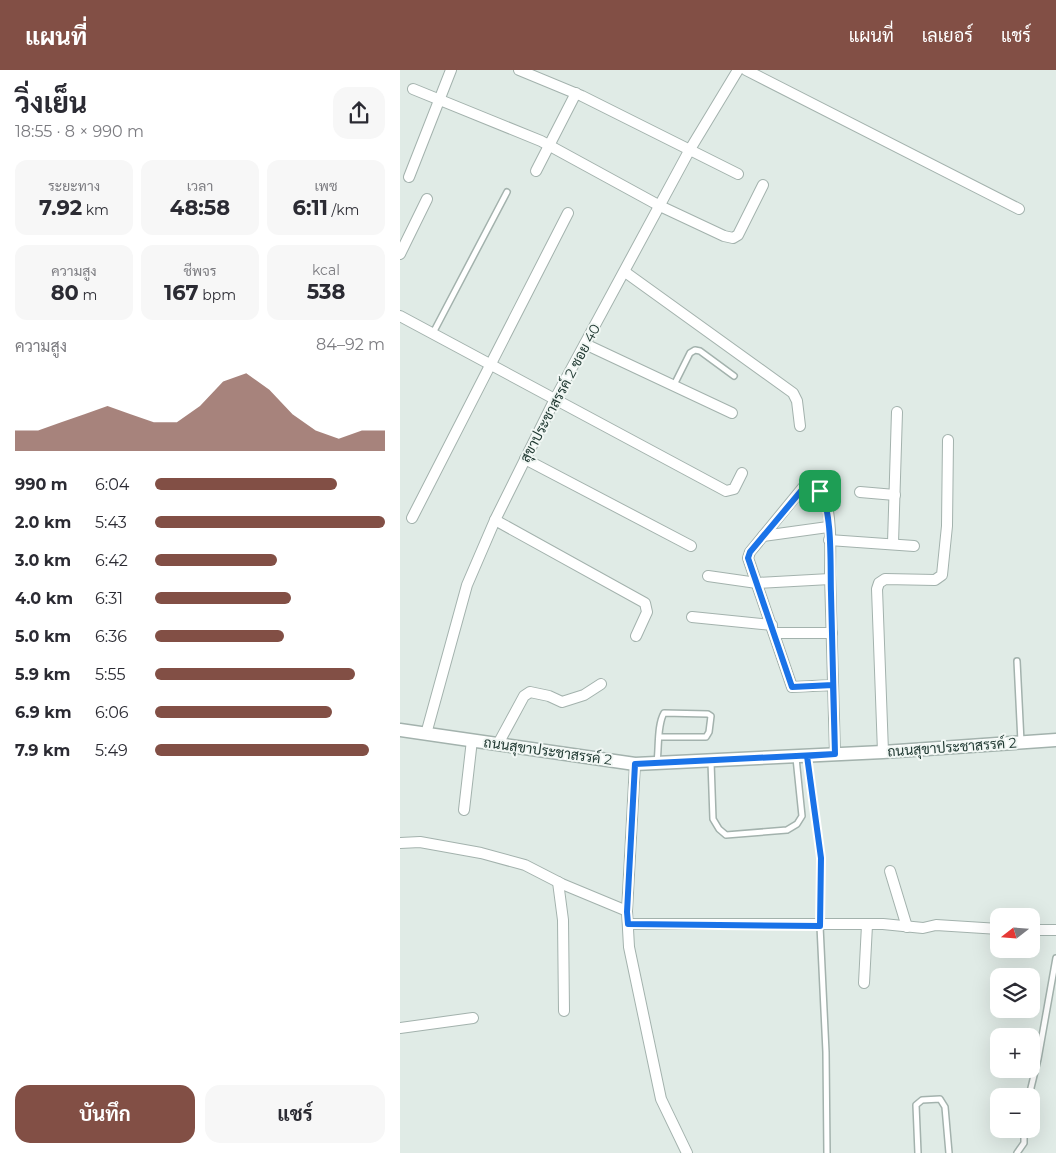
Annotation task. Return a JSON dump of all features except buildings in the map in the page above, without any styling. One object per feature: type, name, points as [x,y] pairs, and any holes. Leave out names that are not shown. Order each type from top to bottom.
[{"type":"street","points":[[409,177],[451,70]]},
{"type":"street","points":[[519,70],[576,93],[738,174]]},
{"type":"street","name":"สุขาประชาสรรค์ 2 ซอย 40","points":[[426,734],[467,585],[495,520],[554,399],[625,272],[689,151],[738,70]]},
{"type":"street","points":[[746,70],[1019,209]]},
{"type":"street","points":[[413,89],[439,98],[548,145],[660,206],[724,236],[733,238],[738,235],[763,185]]},
{"type":"street","points":[[536,171],[576,93]]},
{"type":"street","points":[[400,254],[427,199]]},
{"type":"street","points":[[412,518],[492,366],[568,213]]},
{"type":"street","points":[[625,272],[793,393],[797,400],[800,426]]},
{"type":"street","points":[[400,316],[726,491],[734,489],[742,473]]},
{"type":"street","points":[[585,344],[732,413]]},
{"type":"street","points":[[893,543],[897,412]]},
{"type":"street","points":[[883,752],[877,589],[879,583],[885,579],[935,580],[942,575],[947,526],[948,440]]},
{"type":"street","points":[[525,459],[691,546]]},
{"type":"street","points":[[833,685],[792,687],[748,558],[750,552],[763,536],[806,485],[810,484],[816,486],[825,498],[828,527],[832,633],[835,754]]},
{"type":"street","points":[[860,492],[895,495]]},
{"type":"street","points":[[495,520],[645,602],[647,612],[636,636]]},
{"type":"street","points":[[763,536],[828,527]]},
{"type":"street","points":[[829,540],[893,543],[914,546]]},
{"type":"street","points":[[708,576],[757,583],[830,579]]},
{"type":"street","points":[[692,617],[773,629],[832,633]]},
{"type":"street","points":[[498,744],[524,696],[530,692],[549,696],[562,702],[584,695],[601,684]]},
{"type":"street","name":"ถนนสุขาประชาสรรค์ 2","points":[[400,730],[635,764],[883,752],[1056,740]]},
{"type":"street","points":[[464,810],[472,740]]},
{"type":"street","points":[[635,764],[627,912],[629,947],[661,1099],[687,1153]]},
{"type":"street","points":[[400,843],[420,842],[481,853],[525,865],[558,882],[627,912]]},
{"type":"street","points":[[890,871],[907,927]]},
{"type":"street","points":[[558,882],[563,920],[564,1011]]},
{"type":"street","points":[[628,924],[866,925],[923,928],[936,924],[990,928]]},
{"type":"street","points":[[864,983],[866,925]]},
{"type":"street","points":[[1040,930],[1056,930]]},
{"type":"street","points":[[400,1028],[473,1018]]},
{"type":"lane","points":[[432,334],[508,192]]},
{"type":"lane","points":[[674,385],[690,353],[695,350],[700,351],[734,376]]},
{"type":"lane","points":[[1017,661],[1021,742]]},
{"type":"lane","points":[[657,763],[660,737],[664,712],[708,714],[711,716],[710,732],[706,737],[660,737]]},
{"type":"lane","points":[[712,761],[713,819],[718,830],[726,835],[745,834],[787,830],[798,824],[802,816],[802,756]]},
{"type":"lane","points":[[802,756],[821,858],[820,926],[826,1052],[827,1153]]},
{"type":"lane","points":[[1031,1088],[1056,958]]},
{"type":"lane","points":[[918,1153],[916,1105],[922,1100],[940,1100],[945,1107],[949,1153]]},
{"type":"lane","points":[[1017,1153],[1024,1143],[1024,1138]]},
{"type":"route","points":[[820,491],[816,486],[806,485],[750,552],[748,558],[792,687],[833,685],[835,754],[807,756],[821,858],[820,926],[628,924],[627,912],[635,764],[835,754],[829,540],[825,498],[820,491]]}]
